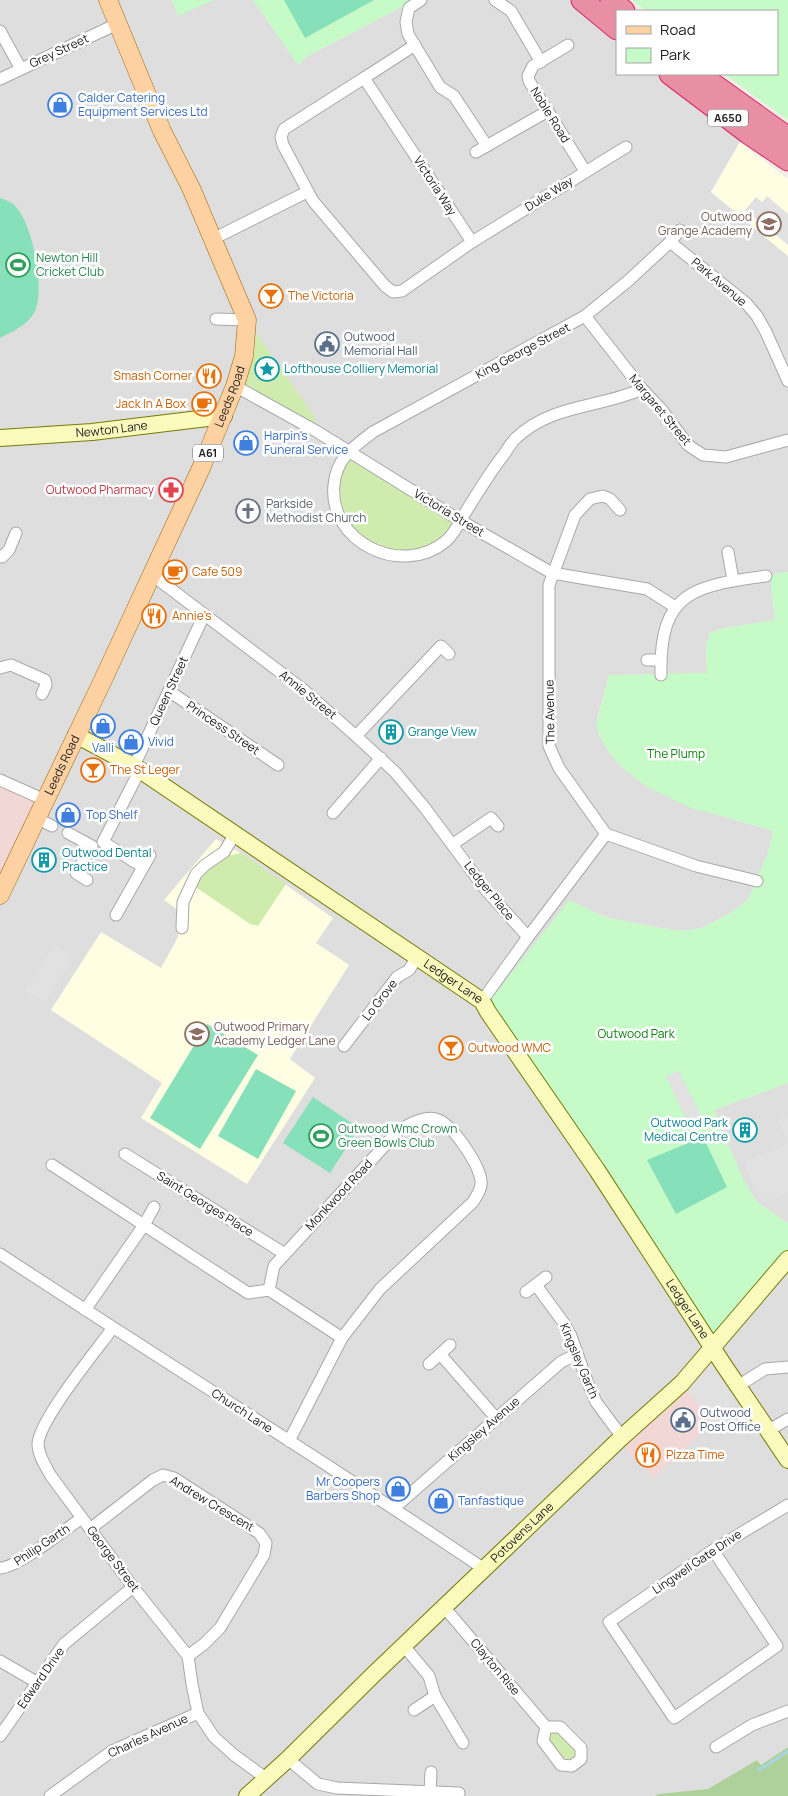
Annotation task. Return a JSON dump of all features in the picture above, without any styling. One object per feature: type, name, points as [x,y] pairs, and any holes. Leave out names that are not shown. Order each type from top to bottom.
[{"type":"highway","points":[[582,0],[616,29]]},
{"type":"highway","points":[[611,0],[623,10]]},
{"type":"highway","name":"A650","points":[[671,75],[748,133],[788,160]]},
{"type":"highway","name":"A650","points":[[700,75],[788,138]]},
{"type":"main road","name":"Leeds Road","points":[[0,895],[44,822],[45,800],[202,466],[224,416],[244,356],[247,320],[191,188],[162,131],[108,0]]},
{"type":"street","points":[[421,0],[409,8],[406,22],[408,34],[440,87],[454,96],[487,146]]},
{"type":"street","points":[[495,0],[511,11],[541,62]]},
{"type":"street","name":"Grey Street","points":[[0,79],[117,24]]},
{"type":"street","points":[[0,31],[21,69]]},
{"type":"street","points":[[415,45],[284,129],[281,137],[282,145],[307,192],[385,286],[393,292],[402,291],[472,242]]},
{"type":"street","name":"Noble Road","points":[[568,45],[533,66],[528,76],[529,81],[585,171]]},
{"type":"street","name":"Victoria Way","points":[[364,78],[472,242]]},
{"type":"street","points":[[476,152],[548,112]]},
{"type":"street","name":"Duke Way","points":[[472,242],[626,147]]},
{"type":"street","points":[[213,240],[307,192]]},
{"type":"street","name":"King George Street","points":[[349,450],[382,428],[586,316],[670,242],[680,230]]},
{"type":"street","name":"Park Avenue","points":[[670,242],[746,303],[757,316],[766,332],[788,381]]},
{"type":"street","name":"Margaret Street","points":[[586,316],[642,389],[661,409],[688,444],[703,455],[726,457],[788,440]]},
{"type":"street","points":[[216,319],[247,320]]},
{"type":"street","name":"Victoria Street","points":[[235,386],[349,450],[461,521],[552,573],[647,589],[675,607]]},
{"type":"street","points":[[349,450],[335,473],[333,495],[337,514],[348,532],[366,547],[388,555],[410,556],[431,551],[447,540],[461,521],[491,471],[516,438],[544,418],[569,409],[624,397],[642,389]]},
{"type":"street","name":"Newton Lane","points":[[0,438],[92,432],[224,416]]},
{"type":"street","name":"The Avenue","points":[[606,834],[559,768],[549,746],[549,585],[575,515],[590,499],[603,496],[610,499],[620,510]]},
{"type":"street","points":[[0,556],[2,557],[9,550],[16,533]]},
{"type":"street","points":[[728,552],[733,580]]},
{"type":"street","name":"Annie Street","points":[[151,574],[306,691],[356,736]]},
{"type":"street","points":[[661,675],[666,624],[675,607],[687,596],[699,589],[733,580],[766,576]]},
{"type":"street","name":"Queen Street","points":[[143,867],[103,842],[204,615]]},
{"type":"street","points":[[356,736],[441,646],[449,654]]},
{"type":"street","points":[[647,660],[661,660]]},
{"type":"street","points":[[0,668],[11,666],[45,680],[46,685],[42,694]]},
{"type":"street","name":"Princess Street","points":[[169,691],[278,765]]},
{"type":"street","name":"Ledger Lane","points":[[76,735],[137,768],[482,1001],[597,1170],[788,1460]]},
{"type":"street","name":"Ledger Place","points":[[356,736],[395,772],[453,844],[485,889],[528,937]]},
{"type":"street","points":[[332,814],[381,758]]},
{"type":"street","points":[[0,780],[45,800]]},
{"type":"street","points":[[453,844],[491,818],[498,826]]},
{"type":"street","points":[[68,833],[92,846],[76,873],[87,880]]},
{"type":"street","points":[[182,928],[183,902],[196,874],[205,865],[224,852],[235,834]]},
{"type":"street","points":[[482,1001],[606,834],[696,866],[757,881]]},
{"type":"street","points":[[116,914],[150,855]]},
{"type":"street","name":"Lo Grove","points":[[344,1046],[397,977],[409,970],[417,957]]},
{"type":"street","name":"Monkwood Road","points":[[269,1290],[274,1266],[399,1130],[418,1120],[435,1119],[448,1125],[475,1166],[481,1180],[480,1191],[473,1202],[380,1289],[342,1338],[289,1441]]},
{"type":"street","name":"Saint Georges Place","points":[[125,1154],[285,1254]]},
{"type":"street","points":[[52,1166],[248,1293],[269,1290],[342,1338]]},
{"type":"street","points":[[85,1310],[144,1225],[154,1207]]},
{"type":"street","name":"Church Lane","points":[[0,1254],[112,1329],[394,1508],[484,1569]]},
{"type":"street","name":"Potovens Lane","points":[[247,1796],[288,1759],[622,1437],[682,1383],[788,1259]]},
{"type":"street","points":[[526,1292],[546,1277]]},
{"type":"street","name":"Kingsley Garth","points":[[536,1285],[563,1322],[596,1402],[622,1437]]},
{"type":"street","name":"George Street","points":[[112,1329],[52,1411],[42,1428],[38,1445],[42,1460],[51,1476],[133,1587],[188,1656]]},
{"type":"street","points":[[429,1364],[450,1345]]},
{"type":"street","points":[[440,1354],[496,1418]]},
{"type":"street","name":"Kingsley Avenue","points":[[394,1508],[561,1362],[577,1354]]},
{"type":"street","points":[[738,1386],[765,1369],[788,1367]]},
{"type":"street","points":[[769,1430],[788,1419]]},
{"type":"street","name":"Andrew Crescent","points":[[90,1529],[153,1480],[163,1476],[174,1478],[259,1533],[266,1543],[264,1555],[220,1628],[204,1644],[188,1656]]},
{"type":"street","name":"Lingwell Gate Drive","points":[[783,1643],[674,1718],[609,1622],[712,1550],[788,1504]]},
{"type":"street","name":"Philip Garth","points":[[0,1568],[6,1568],[18,1562],[82,1518]]},
{"type":"street","points":[[712,1550],[783,1643]]},
{"type":"street","name":"Edward Drive","points":[[0,1736],[64,1644],[133,1587]]},
{"type":"street","name":"Clayton Rise","points":[[444,1607],[546,1727]]},
{"type":"street","points":[[404,1646],[429,1676],[434,1696],[463,1743]]},
{"type":"street","points":[[188,1656],[198,1713],[214,1737],[234,1755],[267,1779]]},
{"type":"street","points":[[0,1661],[38,1682]]},
{"type":"street","points":[[414,1710],[434,1696]]},
{"type":"street","points":[[716,1747],[752,1725],[788,1711]]},
{"type":"street","name":"Charles Avenue","points":[[50,1796],[112,1751],[198,1713]]},
{"type":"street","points":[[288,1759],[318,1784],[337,1788],[459,1793]]},
{"type":"street","points":[[430,1792],[431,1772]]},
{"type":"shaded area","points":[[0,0],[172,0],[178,15],[213,0],[253,0],[298,64],[306,57],[409,3],[410,0],[582,0],[616,28],[616,75],[671,75],[748,133],[740,142],[711,192],[788,256],[788,572],[770,575],[775,620],[720,629],[710,633],[706,648],[707,673],[609,676],[597,719],[598,733],[610,754],[706,812],[773,831],[769,850],[748,900],[732,912],[702,928],[683,931],[667,929],[614,919],[590,911],[788,1259],[788,1747],[761,1765],[757,1760],[708,1790],[658,1794],[655,1796],[0,1796]]},
{"type":"shaded area","name":"Outwood Grange Academy","points":[[740,142],[788,179],[788,256],[711,192]]},
{"type":"shaded area","points":[[767,196],[788,214],[788,245],[745,210],[756,197],[762,202]]},
{"type":"shaded area","points":[[0,780],[45,800],[0,895]]},
{"type":"shaded area","name":"Outwood Primary Academy Ledger Lane","points":[[216,839],[241,853],[333,918],[316,943],[349,965],[290,1059],[315,1078],[247,1184],[141,1118],[162,1083],[51,1010],[101,932],[161,968],[178,937],[178,910],[164,900]]},
{"type":"shaded area","points":[[54,944],[74,957],[45,1002],[25,991]]},
{"type":"shaded area","points":[[679,1071],[706,1126],[692,1133],[666,1076]]},
{"type":"shaded area","points":[[788,1083],[788,1223],[757,1202],[742,1177],[714,1110]]},
{"type":"shaded area","points":[[788,1116],[788,1144],[778,1120]]},
{"type":"shaded area","points":[[788,1144],[788,1193],[764,1203],[762,1198],[759,1199],[743,1162]]},
{"type":"shaded area","points":[[713,1348],[743,1392],[711,1423],[682,1383]]},
{"type":"shaded area","points":[[682,1383],[711,1423],[654,1478],[618,1442]]},
{"type":"green space","points":[[172,0],[213,0],[178,16]]},
{"type":"green space","points":[[253,0],[410,0],[409,3],[306,57],[298,65]]},
{"type":"green space","points":[[284,0],[374,0],[305,38]]},
{"type":"green space","points":[[632,0],[788,0],[788,120],[725,75],[778,75],[778,10],[645,10]]},
{"type":"green space","name":"Newton Hill Cricket Club","points":[[0,198],[14,205],[28,228],[36,259],[39,290],[37,303],[31,318],[19,328],[0,338]]},
{"type":"green space","points":[[247,320],[315,417],[316,431],[235,386]]},
{"type":"green space","points":[[349,450],[461,521],[447,540],[410,556],[366,547],[337,514],[335,473]]},
{"type":"green space","name":"Outwood Park","points":[[788,572],[788,1083],[714,1110],[742,1177],[757,1202],[788,1223],[788,1259],[713,1348],[488,1013],[491,999],[569,900],[600,915],[614,919],[683,931],[702,928],[732,912],[748,900],[769,850],[773,831],[693,809],[647,787],[620,766],[603,743],[596,726],[609,675],[707,673],[706,648],[710,633],[720,629],[775,620],[770,575]]},
{"type":"green space","points":[[224,852],[231,855],[241,853],[286,884],[258,926],[250,924],[191,884]]},
{"type":"green space","points":[[207,1024],[258,1055],[200,1149],[150,1118]]},
{"type":"green space","points":[[256,1069],[296,1091],[258,1159],[218,1136]]},
{"type":"green space","name":"Outwood Wmc Crown Green Bowls Club","points":[[313,1097],[359,1128],[330,1173],[283,1143]]},
{"type":"green space","points":[[703,1137],[727,1187],[676,1214],[647,1160]]},
{"type":"green space","points":[[546,1727],[560,1727],[581,1748],[581,1759],[561,1765],[543,1741]]},
{"type":"green space","points":[[788,1747],[788,1796],[655,1796],[658,1794],[708,1789],[757,1760],[761,1765]]},
{"type":"waterway","points":[[758,1770],[788,1751]]},
{"type":"place","name":"Calder Catering Equipment Services Ltd","points":[[60,105]]},
{"type":"place","name":"Outwood Grange Academy","points":[[769,224]]},
{"type":"place","name":"Newton Hill Cricket Club","points":[[18,265]]},
{"type":"place","name":"The Victoria","points":[[271,296]]},
{"type":"place","name":"Outwood Memorial Hall","points":[[327,344]]},
{"type":"place","name":"Lofthouse Colliery Memorial","points":[[267,369]]},
{"type":"place","name":"Smash Corner","points":[[209,376]]},
{"type":"place","name":"Jack In A Box","points":[[204,404]]},
{"type":"place","name":"Harpin's Funeral Service","points":[[246,443]]},
{"type":"place","name":"Outwood Pharmacy","points":[[171,490]]},
{"type":"place","name":"Parkside Methodist Church","points":[[248,511]]},
{"type":"place","name":"Cafe 509","points":[[175,572]]},
{"type":"place","name":"Annie's","points":[[154,616]]},
{"type":"place","name":"Valli","points":[[103,726]]},
{"type":"place","name":"Grange View","points":[[391,732]]},
{"type":"place","name":"Vivid","points":[[131,742]]},
{"type":"place","name":"The St Leger","points":[[93,770]]},
{"type":"place","name":"Top Shelf","points":[[68,815]]},
{"type":"place","name":"Outwood Dental Practice","points":[[44,860]]},
{"type":"place","name":"Outwood Primary Academy Ledger Lane","points":[[197,1034]]},
{"type":"place","name":"Outwood WMC","points":[[451,1048]]},
{"type":"place","name":"Outwood Park Medical Centre","points":[[745,1130]]},
{"type":"place","name":"Outwood Wmc Crown Green Bowls Club","points":[[321,1136]]},
{"type":"place","name":"Outwood Post Office","points":[[683,1420]]},
{"type":"place","name":"Pizza Time","points":[[648,1455]]},
{"type":"place","name":"Mr Coopers Barbers Shop","points":[[398,1489]]},
{"type":"place","name":"Tanfastique","points":[[441,1501]]},
{"type":"park label","name":"The Plump","points":[[676,754]]}]
